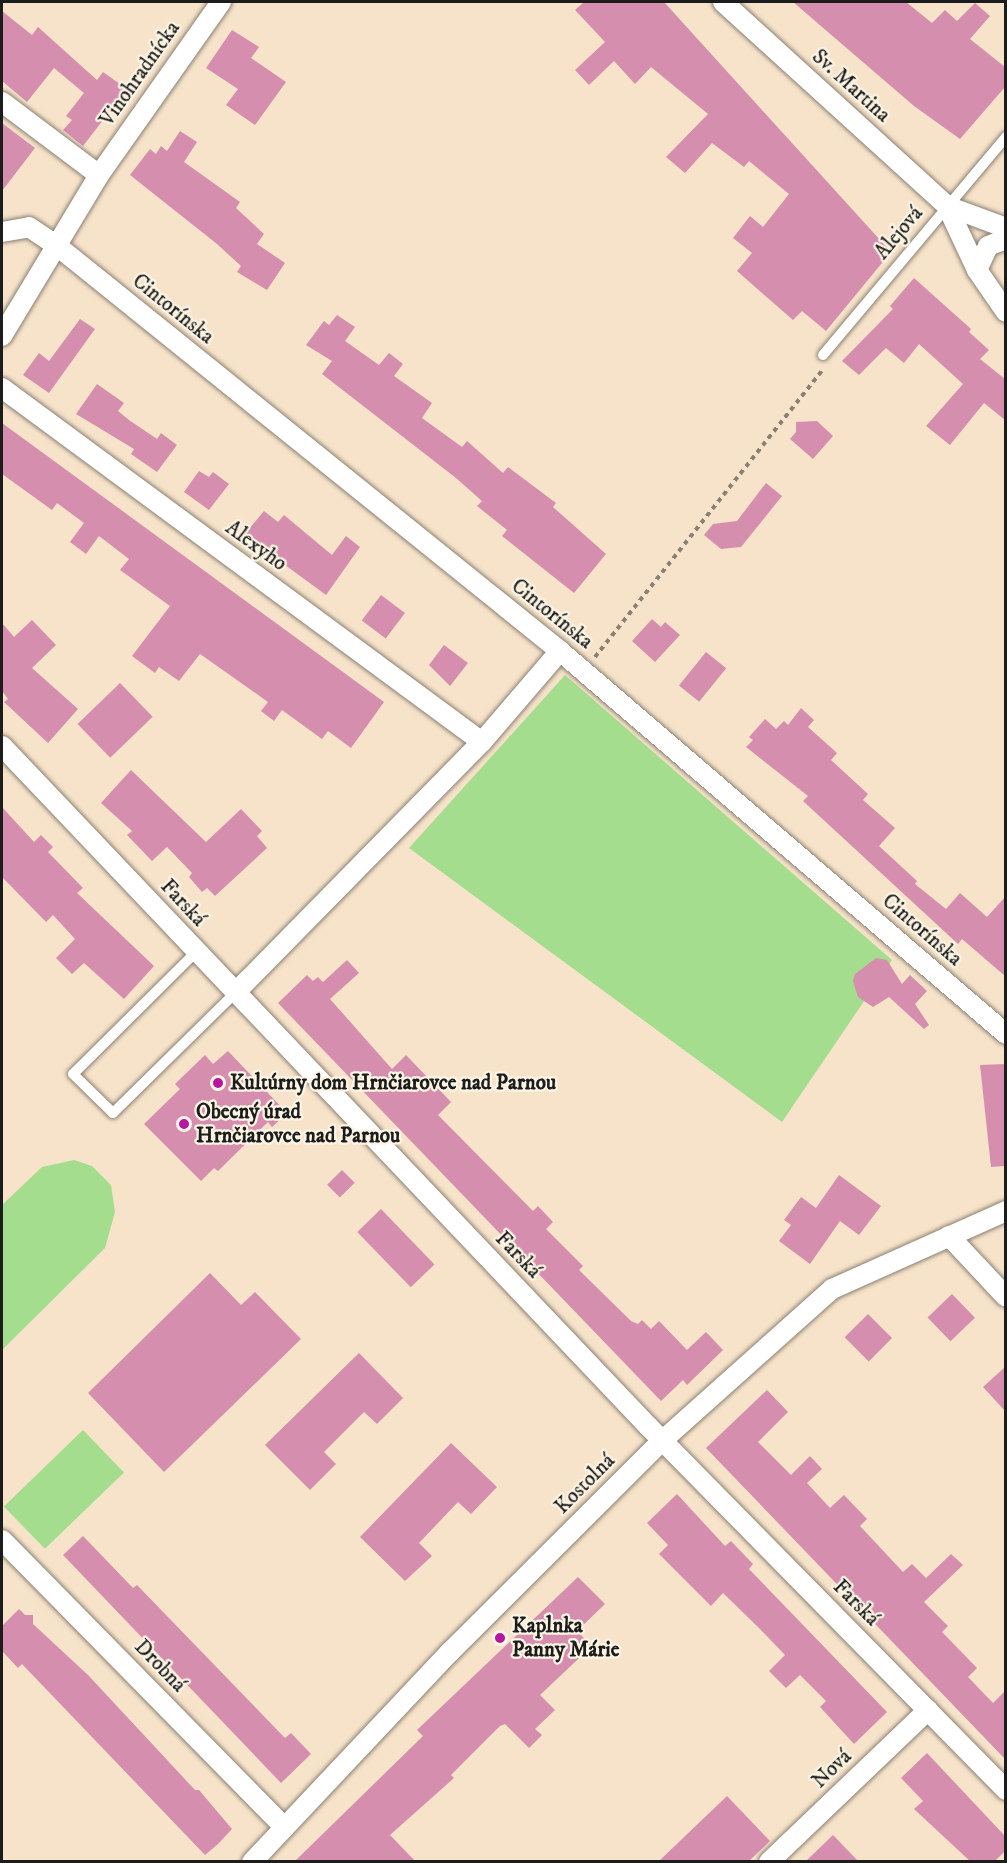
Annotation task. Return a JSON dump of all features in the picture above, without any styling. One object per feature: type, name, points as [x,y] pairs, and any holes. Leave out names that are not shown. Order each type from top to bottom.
[{"type":"street","name":"Vinohradnícka","points":[[56,245],[99,175],[221,2]]},
{"type":"street","name":"Sv. Martina","points":[[723,2],[947,206],[1005,228]]},
{"type":"street","points":[[2,102],[99,175]]},
{"type":"street","name":"Sv. Martina","points":[[947,206],[976,270],[1005,312]]},
{"type":"street","name":"Cintorínska","points":[[2,232],[29,227],[56,245],[560,651],[1005,1034]]},
{"type":"street","points":[[976,270],[988,246],[1005,239]]},
{"type":"street","points":[[2,336],[56,245]]},
{"type":"street","name":"Alexyho","points":[[2,388],[482,742]]},
{"type":"street","points":[[235,993],[482,742],[560,651]]},
{"type":"street","name":"Farská","points":[[2,746],[662,1441],[1005,1790]]},
{"type":"street","name":"Kostolná","points":[[252,1862],[450,1652],[662,1441],[832,1289],[1005,1211]]},
{"type":"street","points":[[949,1236],[1005,1297]]},
{"type":"street","name":"Drobná","points":[[2,1540],[284,1827]]},
{"type":"street","name":"Nová","points":[[769,1862],[928,1710]]},
{"type":"lane","name":"Alejová","points":[[826,358],[1005,137]]},
{"type":"lane","points":[[196,952],[74,1074],[113,1113],[235,993]]},
{"type":"path","points":[[584,671],[826,358]]},
{"type":"green space","points":[[565,675],[892,960],[782,1122],[409,848]]},
{"type":"green space","points":[[74,1160],[92,1166],[111,1185],[115,1212],[105,1248],[2,1350],[2,1205],[42,1167]]},
{"type":"green space","points":[[83,1430],[124,1472],[45,1549],[4,1506]]},
{"type":"building","points":[[584,2],[664,2],[891,252],[826,331],[802,311],[793,320],[737,271],[752,253],[733,238],[750,216],[763,227],[789,194],[749,161],[744,167],[712,143],[685,173],[666,157],[708,114],[651,67],[635,84],[614,61],[589,85],[575,70],[605,42],[575,10]]},
{"type":"building","points":[[793,2],[906,2],[932,23],[945,10],[957,21],[975,3],[990,16],[970,39],[1005,67],[1005,87],[960,139],[914,106]]},
{"type":"building","points":[[2,11],[32,35],[38,27],[97,80],[103,72],[127,89],[83,146],[63,130],[72,120],[66,116],[84,93],[54,68],[27,102],[2,81]]},
{"type":"building","points":[[232,30],[259,47],[251,58],[286,82],[255,125],[226,105],[238,89],[206,68]]},
{"type":"building","points":[[2,123],[35,148],[2,191]]},
{"type":"building","points":[[180,131],[197,142],[184,162],[240,202],[236,208],[264,234],[257,244],[285,263],[267,290],[237,272],[241,266],[217,244],[130,175],[150,149],[156,154],[161,146],[167,151]]},
{"type":"building","points":[[914,278],[971,329],[969,332],[989,350],[980,359],[1005,379],[1005,420],[984,403],[950,445],[926,426],[963,384],[919,344],[904,363],[886,348],[859,375],[842,361],[893,309],[890,306]]},
{"type":"building","points":[[337,315],[355,327],[345,341],[379,365],[389,353],[403,364],[394,376],[432,403],[422,418],[462,447],[467,441],[503,473],[508,467],[556,503],[553,507],[606,554],[574,593],[502,536],[507,530],[477,506],[482,501],[456,478],[322,374],[332,361],[306,345],[324,321],[329,325]]},
{"type":"building","points":[[80,319],[95,329],[49,393],[23,375],[39,353],[49,361]]},
{"type":"building","points":[[97,384],[124,403],[118,411],[129,420],[157,439],[161,433],[177,445],[157,472],[131,454],[134,449],[76,414]]},
{"type":"building","points":[[817,421],[833,436],[813,459],[790,439],[796,432],[796,422]]},
{"type":"building","points":[[2,423],[384,702],[351,748],[328,731],[322,739],[282,710],[274,721],[261,711],[268,702],[200,654],[179,681],[159,667],[155,673],[132,656],[170,606],[120,570],[129,559],[99,536],[86,554],[70,542],[84,523],[57,503],[52,510],[2,474]]},
{"type":"building","points":[[199,471],[209,477],[213,472],[229,484],[209,510],[184,492]]},
{"type":"building","points":[[766,483],[782,496],[741,547],[721,549],[704,535],[713,524],[737,521]]},
{"type":"building","points":[[264,511],[278,522],[284,515],[332,555],[346,536],[360,547],[326,595],[244,535]]},
{"type":"building","points":[[381,595],[405,613],[386,639],[362,621]]},
{"type":"building","points":[[652,619],[661,627],[665,622],[680,635],[655,662],[632,641]]},
{"type":"building","points":[[32,620],[56,645],[32,668],[78,709],[48,743],[4,702],[8,699],[2,691],[2,623],[14,637]]},
{"type":"building","points":[[444,645],[468,663],[450,686],[429,665]]},
{"type":"building","points":[[706,652],[726,668],[699,702],[679,685]]},
{"type":"building","points":[[120,683],[153,717],[110,758],[78,724]]},
{"type":"building","points":[[801,708],[814,720],[808,727],[837,753],[831,760],[868,794],[863,800],[895,828],[879,846],[917,881],[915,884],[946,909],[960,893],[987,917],[1005,897],[1005,976],[962,939],[958,944],[803,801],[808,796],[746,747],[753,740],[749,737],[765,719],[776,729],[784,721],[788,725]]},
{"type":"building","points":[[131,770],[206,842],[241,809],[262,831],[257,836],[267,848],[215,896],[207,888],[202,892],[189,877],[192,873],[167,847],[152,861],[127,835],[132,831],[101,803]]},
{"type":"building","points":[[2,807],[34,842],[41,835],[53,847],[48,852],[83,888],[77,893],[154,966],[124,999],[84,963],[72,974],[56,958],[75,939],[53,915],[46,922],[2,877]]},
{"type":"building","points":[[876,958],[887,960],[902,984],[910,975],[927,991],[915,1004],[929,1025],[924,1029],[889,997],[873,1007],[858,997],[853,981],[855,974]]},
{"type":"building","points":[[347,960],[359,973],[330,999],[392,1069],[406,1055],[451,1102],[438,1115],[533,1211],[538,1206],[553,1222],[546,1229],[583,1266],[579,1270],[631,1321],[638,1324],[642,1320],[651,1329],[659,1321],[687,1350],[706,1332],[723,1350],[687,1385],[683,1380],[661,1401],[278,1003],[307,975],[313,981],[318,977],[323,982]]},
{"type":"building","points":[[228,1051],[287,1113],[272,1127],[268,1122],[218,1171],[214,1168],[201,1181],[144,1124],[180,1089],[175,1084],[205,1055],[213,1064]]},
{"type":"building","points":[[1005,1064],[1005,1166],[991,1167],[980,1065]]},
{"type":"building","points":[[342,1170],[355,1183],[340,1198],[327,1185]]},
{"type":"building","points":[[839,1175],[881,1206],[859,1235],[840,1221],[810,1264],[779,1241],[791,1225],[784,1220],[801,1197],[816,1208]]},
{"type":"building","points":[[381,1209],[434,1264],[411,1287],[357,1232]]},
{"type":"building","points":[[210,1273],[241,1305],[255,1292],[301,1339],[164,1472],[88,1393]]},
{"type":"building","points":[[952,1294],[975,1318],[950,1341],[928,1318]]},
{"type":"building","points":[[868,1314],[892,1338],[869,1361],[845,1337]]},
{"type":"building","points":[[359,1353],[403,1398],[377,1424],[364,1412],[324,1452],[336,1464],[310,1490],[265,1445]]},
{"type":"building","points":[[1005,1367],[1005,1411],[983,1387]]},
{"type":"building","points":[[767,1390],[788,1412],[758,1442],[791,1475],[810,1456],[822,1469],[807,1483],[830,1508],[844,1495],[867,1519],[860,1526],[903,1572],[912,1564],[926,1578],[951,1554],[963,1565],[924,1602],[948,1626],[942,1632],[977,1668],[968,1677],[993,1703],[1005,1691],[1005,1759],[706,1448]]},
{"type":"building","points":[[451,1443],[497,1487],[471,1514],[458,1502],[419,1543],[432,1556],[405,1581],[360,1537]]},
{"type":"building","points":[[677,1494],[725,1546],[731,1541],[753,1564],[749,1569],[887,1712],[854,1744],[820,1707],[826,1701],[800,1675],[786,1688],[769,1671],[785,1655],[759,1628],[723,1593],[711,1606],[659,1554],[668,1545],[647,1523]]},
{"type":"building","points":[[83,1536],[133,1588],[137,1585],[285,1738],[291,1733],[311,1754],[281,1783],[63,1555]]},
{"type":"building","points":[[578,1577],[605,1604],[577,1631],[592,1646],[540,1695],[555,1710],[535,1729],[542,1735],[529,1748],[505,1724],[500,1726],[451,1775],[454,1778],[390,1835],[416,1862],[294,1862],[423,1736],[417,1730]]},
{"type":"building","points":[[19,1609],[25,1615],[33,1615],[33,1624],[88,1675],[195,1790],[199,1790],[232,1829],[205,1855],[22,1664],[18,1668],[2,1651],[2,1626]]},
{"type":"building","points":[[927,1753],[1005,1836],[1005,1851],[994,1862],[971,1862],[914,1809],[923,1801],[901,1778]]},
{"type":"building","points":[[727,1796],[770,1841],[748,1862],[658,1862]]},
{"type":"building","points":[[833,1835],[859,1862],[805,1862]]},
{"type":"place","name":"Kultúrny dom Hrnčiarovce nad Parnou","points":[[218,1083]]},
{"type":"place","name":"Obecný úrad Hrnčiarovce nad Parnou","points":[[184,1124]]},
{"type":"place","name":"Kaplnka Panny Márie","points":[[500,1638]]}]
